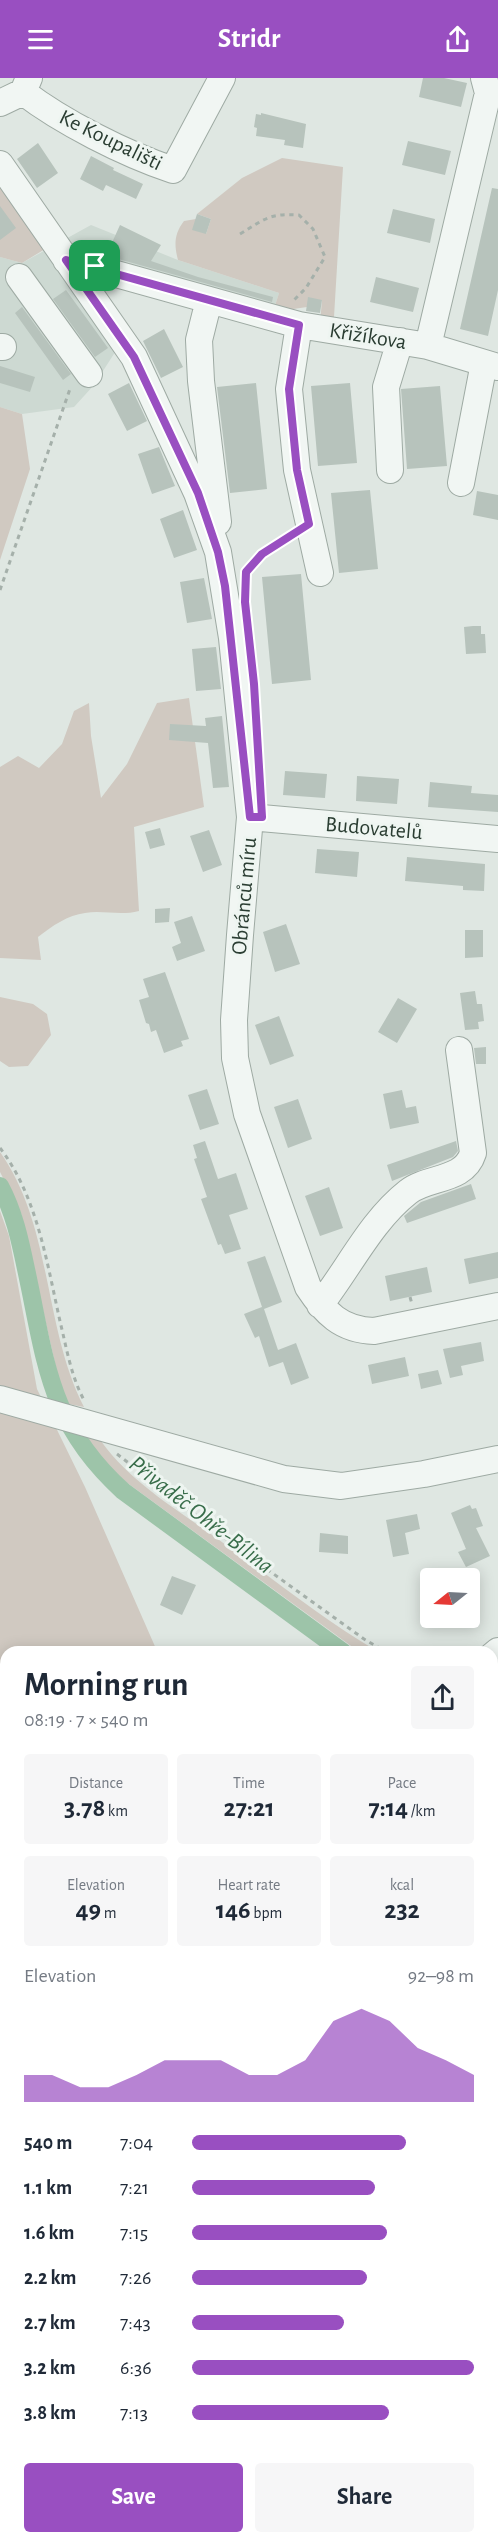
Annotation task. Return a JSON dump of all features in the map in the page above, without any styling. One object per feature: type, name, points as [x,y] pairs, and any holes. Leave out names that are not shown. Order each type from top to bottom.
[{"type":"street","name":"Ke Koupališti","points":[[0,103],[26,85],[40,105],[93,134],[173,170],[222,78]]},
{"type":"street","name":"Křižíkova","points":[[428,346],[490,89]]},
{"type":"street","name":"Obránců míru","points":[[0,164],[134,357],[198,493],[218,552],[232,638],[250,817],[234,1020],[235,1058],[247,1114],[278,1207],[309,1287],[320,1305],[334,1319],[346,1327],[374,1331],[498,1306]]},
{"type":"street","name":"Křižíkova","points":[[66,260],[290,322],[428,346],[491,365]]},
{"type":"street","points":[[10,284],[80,380]]},
{"type":"street","points":[[209,300],[199,340],[201,381],[218,514],[218,552]]},
{"type":"street","points":[[290,322],[289,389],[297,470],[320,573]]},
{"type":"street","points":[[390,470],[386,387],[400,341]]},
{"type":"street","points":[[461,483],[491,365]]},
{"type":"street","name":"Budovatelů","points":[[250,817],[498,839]]},
{"type":"street","points":[[320,1305],[390,1207],[411,1189],[457,1173],[470,1163],[473,1153],[459,1050]]},
{"type":"street","points":[[0,1399],[284,1479],[341,1486],[424,1474],[498,1459]]},
{"type":"path","points":[[240,234],[270,215],[299,215],[313,228],[325,257],[306,288],[291,303],[290,322]]},
{"type":"path","points":[[0,590],[80,380]]},
{"type":"path","points":[[245,592],[246,572],[262,554],[309,524]]},
{"type":"shaded area","points":[[282,158],[343,167],[334,317],[320,323],[322,300],[307,307],[273,312],[279,293],[178,260],[177,235],[184,221],[196,219],[206,234],[211,219],[197,214],[242,178]]},
{"type":"shaded area","points":[[0,172],[50,246],[22,263],[0,257]]},
{"type":"shaded area","points":[[91,225],[178,260],[279,293],[272,315],[83,258],[119,346],[94,385],[74,407],[22,414],[0,407],[0,257],[22,263]]},
{"type":"shaded area","points":[[0,407],[22,414],[30,469],[0,560]]},
{"type":"shaded area","points":[[189,698],[204,807],[134,827],[139,911],[92,912],[72,916],[38,937],[41,960],[0,958],[0,767],[18,756],[39,768],[62,744],[74,711],[89,703],[91,736],[101,798],[127,764],[157,703]]},
{"type":"shaded area","points":[[0,997],[33,1004],[47,1014],[51,1035],[28,1066],[9,1067],[0,1061]]},
{"type":"shaded area","points":[[0,1152],[17,1181],[30,1212],[61,1344],[84,1407],[64,1403],[21,1213],[0,1172]]},
{"type":"shaded area","points":[[0,1211],[9,1236],[37,1389],[85,1487],[155,1646],[0,1646]]},
{"type":"shaded area","points":[[81,1433],[97,1435],[109,1452],[139,1482],[319,1613],[369,1646],[351,1646],[110,1468]]},
{"type":"building","points":[[423,78],[444,78],[467,83],[461,107],[419,97]]},
{"type":"building","points":[[261,113],[306,124],[303,148],[284,145],[285,140],[256,136],[257,128],[254,127],[256,114],[261,115]]},
{"type":"building","points":[[408,141],[451,151],[445,175],[402,165]]},
{"type":"building","points":[[38,143],[58,173],[37,188],[17,159]]},
{"type":"building","points":[[91,156],[114,168],[113,170],[143,184],[136,199],[106,185],[103,191],[80,179]]},
{"type":"building","points":[[492,188],[498,189],[498,290],[488,336],[460,329]]},
{"type":"building","points":[[0,206],[16,228],[0,240]]},
{"type":"building","points":[[393,209],[435,219],[430,243],[387,233]]},
{"type":"building","points":[[197,214],[211,219],[206,234],[192,230]]},
{"type":"building","points":[[120,225],[161,245],[151,261],[198,277],[273,297],[272,302],[86,250],[90,240],[110,247]]},
{"type":"building","points":[[376,277],[419,288],[413,312],[370,302]]},
{"type":"building","points":[[66,290],[108,348],[95,357],[53,299]]},
{"type":"building","points":[[308,297],[322,300],[320,313],[306,311]]},
{"type":"building","points":[[22,307],[71,374],[63,380],[15,313]]},
{"type":"building","points":[[164,329],[183,367],[161,378],[143,341]]},
{"type":"building","points":[[0,366],[35,377],[30,392],[0,383]]},
{"type":"building","points":[[129,383],[147,421],[127,431],[108,394]]},
{"type":"building","points":[[256,383],[267,489],[230,493],[217,387]]},
{"type":"building","points":[[350,383],[357,463],[318,466],[311,386]]},
{"type":"building","points":[[440,386],[447,466],[407,469],[401,389]]},
{"type":"building","points":[[159,447],[175,486],[152,494],[138,454]]},
{"type":"building","points":[[370,490],[378,569],[339,573],[331,493]]},
{"type":"building","points":[[477,491],[498,495],[498,520],[473,515]]},
{"type":"building","points":[[183,510],[197,550],[174,558],[160,519]]},
{"type":"building","points":[[301,574],[311,680],[272,684],[262,577]]},
{"type":"building","points":[[204,578],[212,619],[187,623],[180,582]]},
{"type":"building","points":[[481,626],[481,634],[485,634],[486,653],[466,654],[464,627]]},
{"type":"building","points":[[216,647],[221,689],[196,691],[192,649]]},
{"type":"building","points":[[222,716],[229,787],[213,788],[208,743],[169,740],[170,724],[206,726],[205,718]]},
{"type":"building","points":[[285,771],[327,774],[325,798],[283,795]]},
{"type":"building","points":[[357,776],[399,779],[397,804],[356,801]]},
{"type":"building","points":[[430,782],[472,786],[471,793],[498,795],[498,812],[428,807]]},
{"type":"building","points":[[160,828],[165,845],[150,849],[145,832]]},
{"type":"building","points":[[209,830],[222,865],[203,872],[190,836]]},
{"type":"building","points":[[317,849],[359,852],[357,877],[315,873]]},
{"type":"building","points":[[407,857],[485,864],[484,891],[463,890],[463,886],[405,881]]},
{"type":"building","points":[[170,908],[169,922],[155,923],[155,909]]},
{"type":"building","points":[[192,916],[205,951],[177,961],[172,947],[181,943],[174,922]]},
{"type":"building","points":[[286,924],[300,964],[275,972],[263,932]]},
{"type":"building","points":[[465,930],[483,930],[483,957],[465,958]]},
{"type":"building","points":[[165,972],[189,1039],[181,1041],[183,1046],[164,1053],[156,1030],[151,1032],[149,1024],[146,1023],[139,1000],[149,997],[143,979]]},
{"type":"building","points":[[475,991],[477,1004],[482,1004],[484,1021],[478,1022],[479,1029],[465,1030],[460,993]]},
{"type":"building","points":[[398,998],[417,1009],[397,1043],[378,1032]]},
{"type":"building","points":[[279,1016],[294,1056],[270,1065],[255,1025]]},
{"type":"building","points":[[486,1047],[486,1064],[476,1064],[474,1048]]},
{"type":"building","points":[[207,1089],[219,1124],[200,1130],[188,1095]]},
{"type":"building","points":[[402,1090],[406,1108],[416,1106],[419,1123],[390,1129],[383,1094]]},
{"type":"building","points":[[298,1099],[312,1139],[288,1148],[274,1107]]},
{"type":"building","points":[[205,1141],[218,1179],[236,1173],[248,1209],[229,1215],[241,1249],[225,1254],[221,1244],[218,1245],[201,1199],[207,1197],[194,1159],[197,1158],[193,1145]]},
{"type":"building","points":[[456,1141],[458,1151],[453,1157],[392,1181],[387,1165]]},
{"type":"building","points":[[471,1184],[476,1199],[407,1223],[404,1216],[421,1202]]},
{"type":"building","points":[[329,1187],[343,1228],[320,1236],[305,1196]]},
{"type":"building","points":[[498,1252],[498,1278],[469,1284],[464,1259]]},
{"type":"building","points":[[265,1256],[282,1302],[264,1309],[278,1350],[296,1343],[309,1378],[291,1385],[283,1362],[269,1367],[259,1336],[255,1338],[244,1314],[262,1307],[247,1262]]},
{"type":"building","points":[[427,1267],[432,1292],[390,1301],[385,1276]]},
{"type":"building","points":[[481,1342],[484,1361],[461,1366],[463,1375],[450,1378],[443,1349]]},
{"type":"building","points":[[405,1357],[409,1376],[372,1384],[368,1365]]},
{"type":"building","points":[[438,1370],[442,1384],[421,1389],[418,1374]]},
{"type":"building","points":[[470,1505],[472,1509],[476,1508],[483,1526],[476,1528],[490,1556],[466,1567],[458,1552],[466,1549],[451,1513]]},
{"type":"building","points":[[417,1514],[420,1529],[405,1533],[409,1554],[393,1557],[386,1520]]},
{"type":"building","points":[[320,1533],[348,1536],[348,1554],[319,1552]]},
{"type":"building","points":[[172,1576],[196,1585],[182,1615],[160,1605]]},
{"type":"waterway","name":"Přivaděč Ohře-Bílina","points":[[0,1186],[19,1237],[39,1333],[54,1389],[79,1441],[98,1466],[123,1491],[335,1646]]},
{"type":"route","points":[[66,260],[95,266],[299,325],[289,389],[297,470],[309,524],[262,554],[246,572],[245,602],[254,684],[262,817],[250,817],[232,638],[218,552],[198,493],[134,357],[66,260]]}]
